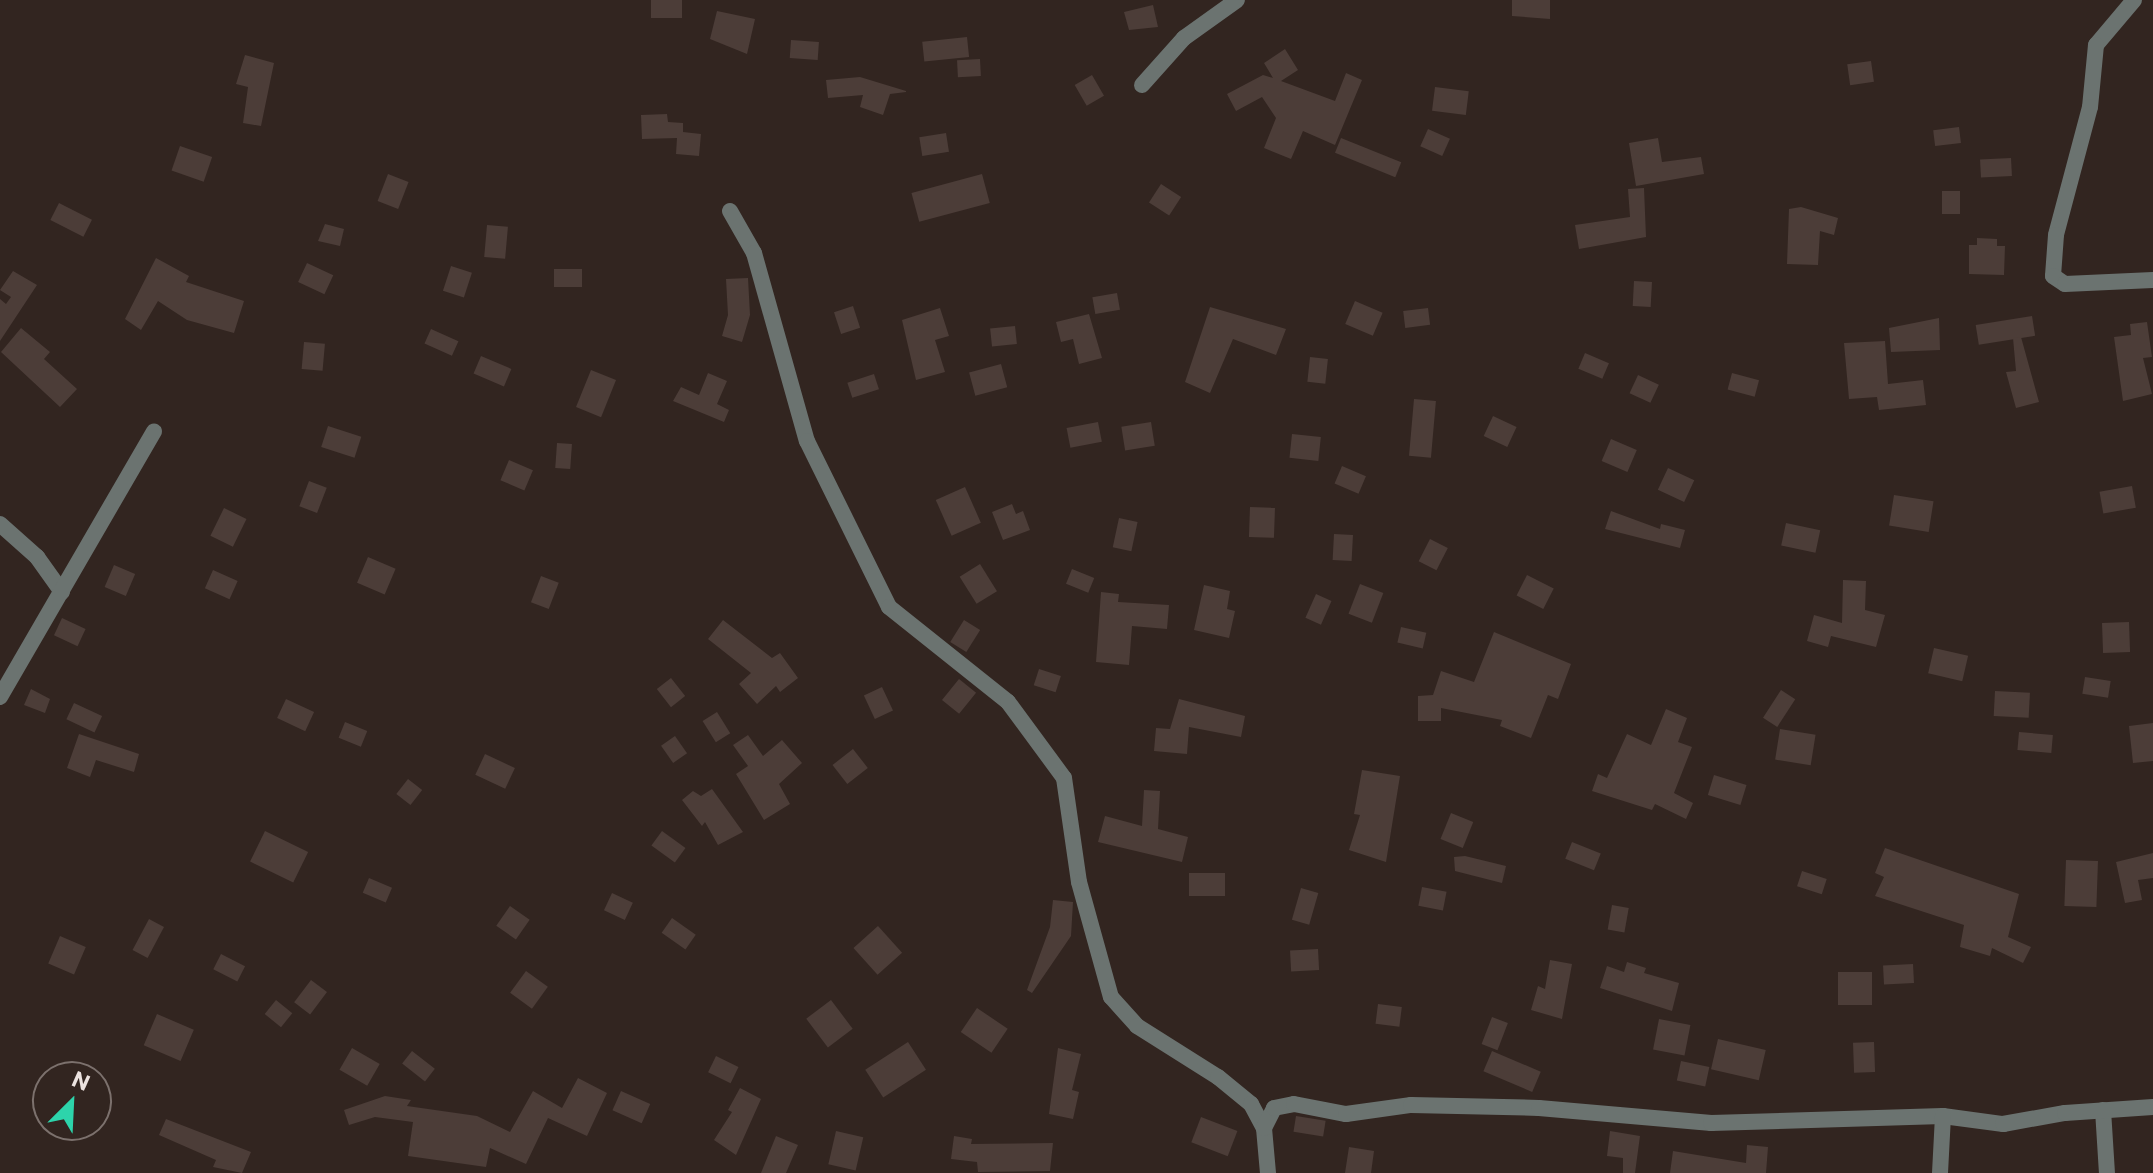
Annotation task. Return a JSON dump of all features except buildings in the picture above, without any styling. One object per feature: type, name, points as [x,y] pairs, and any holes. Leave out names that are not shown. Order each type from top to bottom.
[{"type":"street","points":[[1142,85],[1184,38],[1237,0]]},
{"type":"street","points":[[2134,0],[2096,45],[2090,107],[2059,222],[2053,276],[2065,284],[2153,280]]},
{"type":"street","points":[[730,211],[754,253],[807,441],[889,607],[1008,702],[1064,778],[1079,882],[1111,997],[1137,1026],[1218,1077],[1251,1104],[1264,1128],[1268,1173]]},
{"type":"street","points":[[0,697],[154,431]]},
{"type":"street","points":[[0,524],[37,557],[62,592]]},
{"type":"street","points":[[1264,1128],[1274,1108],[1294,1104],[1346,1114],[1411,1105],[1539,1108],[1711,1123],[1943,1116],[2003,1124],[2103,1110],[2153,1107]]},
{"type":"street","points":[[2103,1110],[2107,1173]]},
{"type":"street","points":[[1940,1173],[1943,1116]]}]
